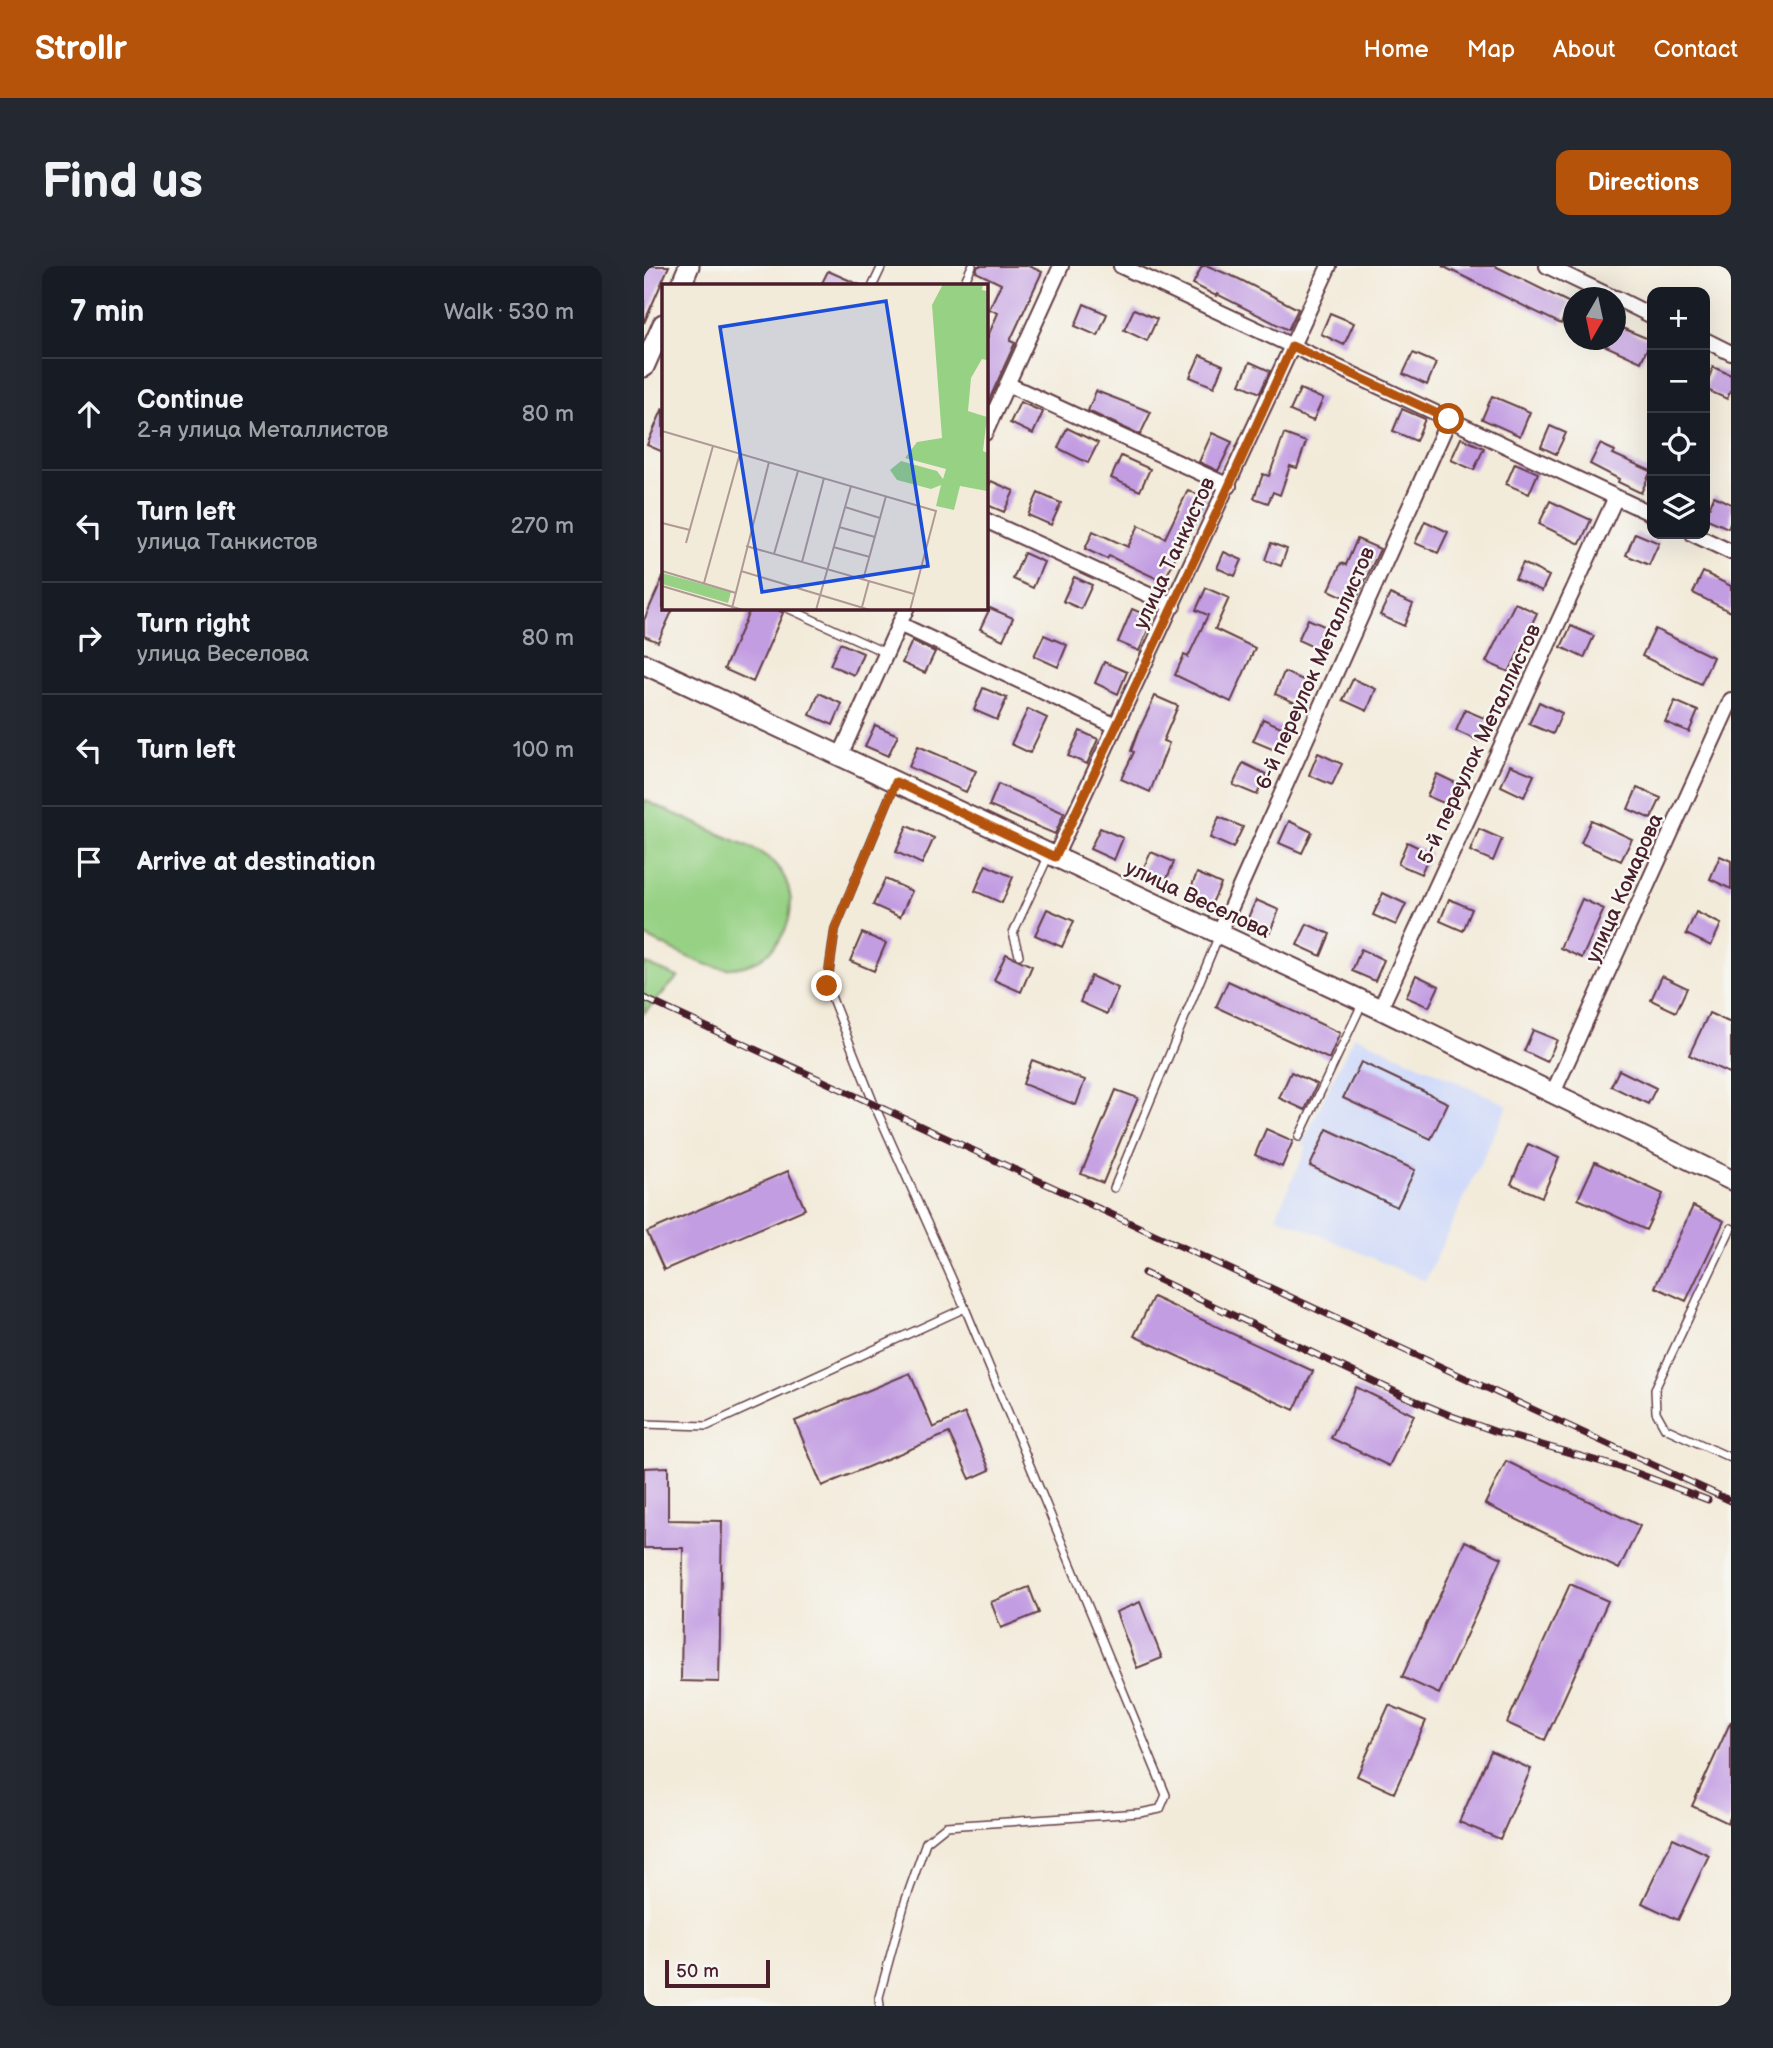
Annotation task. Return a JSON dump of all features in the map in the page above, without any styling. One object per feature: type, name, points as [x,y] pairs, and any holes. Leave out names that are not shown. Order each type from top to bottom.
[{"type":"street","points":[[681,284],[689,266]]},
{"type":"street","points":[[987,429],[1061,266]]},
{"type":"street","points":[[1121,266],[1647,512]]},
{"type":"street","name":"улица Танкистов","points":[[1052,856],[1173,606],[1329,266]]},
{"type":"street","points":[[1547,266],[1592,287]]},
{"type":"street","points":[[1626,303],[1647,314]]},
{"type":"street","points":[[644,365],[662,329]]},
{"type":"street","points":[[1710,342],[1731,353]]},
{"type":"street","points":[[1007,384],[1229,486]]},
{"type":"street","name":"6-й переулок Металлистов","points":[[1219,934],[1449,419]]},
{"type":"street","name":"5-й переулок Металлистов","points":[[1372,1006],[1616,497]]},
{"type":"street","points":[[987,521],[1173,606]]},
{"type":"street","points":[[1704,539],[1731,552]]},
{"type":"street","points":[[839,756],[906,609]]},
{"type":"street","points":[[899,624],[1116,726]]},
{"type":"street","name":"улица Веселова","points":[[644,664],[1372,1006],[1731,1180]]},
{"type":"street","name":"улица Комарова","points":[[1553,1093],[1731,700]]},
{"type":"lane","points":[[873,284],[882,266]]},
{"type":"lane","points":[[963,284],[971,266]]},
{"type":"lane","points":[[789,609],[886,653]]},
{"type":"lane","points":[[880,2006],[880,1997],[905,1902],[926,1842],[946,1826],[1140,1813],[1160,1810],[1166,1795],[965,1308],[874,1104],[827,986],[835,929],[896,782]]},
{"type":"lane","points":[[1019,955],[1013,933],[1052,856]]},
{"type":"lane","points":[[1114,1188],[1219,934]]},
{"type":"lane","points":[[1299,1137],[1372,1006]]},
{"type":"lane","points":[[1731,1228],[1654,1389],[1656,1412],[1665,1428],[1731,1458]]},
{"type":"lane","points":[[644,1424],[707,1426],[965,1308]]},
{"type":"shaded area","points":[[1354,1035],[1508,1105],[1425,1281],[1276,1216],[1307,1147],[1302,1144]]},
{"type":"green space","points":[[644,800],[750,847],[774,863],[785,879],[790,897],[790,915],[784,932],[774,947],[760,959],[743,966],[723,968],[694,960],[644,936]]},
{"type":"green space","points":[[644,963],[678,977],[644,1013]]},
{"type":"building","points":[[644,266],[669,266],[644,323]]},
{"type":"building","points":[[978,266],[1029,266],[1042,272],[1010,341],[1015,343],[987,405],[987,338],[998,313],[989,309],[1001,284],[976,272]]},
{"type":"building","points":[[1202,266],[1239,279],[1298,309],[1288,330],[1193,284]]},
{"type":"building","points":[[1442,266],[1495,266],[1563,300],[1561,324]]},
{"type":"building","points":[[828,271],[858,284],[822,284]]},
{"type":"building","points":[[1084,304],[1107,314],[1098,336],[1075,326]]},
{"type":"building","points":[[1134,309],[1157,319],[1147,341],[1124,330]]},
{"type":"building","points":[[1330,313],[1354,323],[1344,345],[1321,334]]},
{"type":"building","points":[[1626,330],[1647,338],[1647,349],[1641,362],[1615,350],[1626,350]]},
{"type":"building","points":[[1413,353],[1436,363],[1427,385],[1403,374]]},
{"type":"building","points":[[1200,355],[1223,365],[1214,387],[1190,377]]},
{"type":"building","points":[[1250,362],[1270,371],[1260,393],[1240,384]]},
{"type":"building","points":[[1713,367],[1731,375],[1731,389],[1727,399],[1710,391]]},
{"type":"building","points":[[1300,389],[1323,399],[1313,421],[1290,411]]},
{"type":"building","points":[[1096,391],[1151,412],[1140,435],[1088,411]]},
{"type":"building","points":[[1492,396],[1530,412],[1520,436],[1482,419]]},
{"type":"building","points":[[1020,402],[1043,412],[1033,434],[1010,423]]},
{"type":"building","points":[[1402,409],[1425,419],[1416,441],[1393,431]]},
{"type":"building","points":[[662,410],[662,452],[647,445]]},
{"type":"building","points":[[1550,426],[1566,433],[1556,454],[1541,447]]},
{"type":"building","points":[[1067,428],[1098,443],[1088,463],[1058,448]]},
{"type":"building","points":[[1212,433],[1232,442],[1218,471],[1199,462]]},
{"type":"building","points":[[1284,434],[1306,442],[1297,468],[1290,466],[1280,495],[1273,492],[1268,503],[1254,498],[1263,474],[1269,476]]},
{"type":"building","points":[[1461,438],[1484,448],[1474,470],[1451,460]]},
{"type":"building","points":[[1600,444],[1615,451],[1613,454],[1647,469],[1647,480],[1641,493],[1590,464]]},
{"type":"building","points":[[1121,456],[1150,469],[1140,491],[1111,478]]},
{"type":"building","points":[[1515,463],[1538,473],[1529,494],[1506,484]]},
{"type":"building","points":[[991,481],[1014,491],[1004,512],[987,505],[987,489]]},
{"type":"building","points":[[1188,490],[1207,499],[1192,528],[1189,527],[1164,582],[1109,556],[1107,559],[1085,549],[1093,531],[1128,547],[1139,525],[1165,538]]},
{"type":"building","points":[[1038,493],[1061,503],[1051,525],[1028,515]]},
{"type":"building","points":[[1714,496],[1731,504],[1728,528],[1710,520],[1710,506]]},
{"type":"building","points":[[1550,501],[1591,520],[1580,544],[1539,524]]},
{"type":"building","points":[[1425,521],[1448,532],[1438,553],[1415,543]]},
{"type":"building","points":[[1635,533],[1659,543],[1649,565],[1626,555]]},
{"type":"building","points":[[1357,539],[1380,549],[1355,602],[1329,590],[1341,563],[1346,565]]},
{"type":"building","points":[[1271,543],[1287,549],[1281,566],[1265,560]]},
{"type":"building","points":[[1224,552],[1242,560],[1235,576],[1217,568]]},
{"type":"building","points":[[1024,553],[1044,562],[1033,588],[1013,579]]},
{"type":"building","points":[[1523,563],[1549,576],[1542,591],[1515,579]]},
{"type":"building","points":[[1703,572],[1731,586],[1731,612],[1693,593]]},
{"type":"building","points":[[1074,577],[1092,585],[1081,609],[1063,601]]},
{"type":"building","points":[[662,579],[662,609],[673,609],[658,642],[644,636],[644,620]]},
{"type":"building","points":[[1206,588],[1229,598],[1215,629],[1255,648],[1231,702],[1175,675],[1184,655],[1188,657],[1208,615],[1196,610]]},
{"type":"building","points":[[1390,594],[1413,604],[1404,626],[1380,615]]},
{"type":"building","points":[[1515,603],[1537,613],[1509,672],[1486,662]]},
{"type":"building","points":[[990,608],[1013,618],[1003,640],[980,629]]},
{"type":"building","points":[[750,609],[776,609],[783,613],[753,682],[724,669]]},
{"type":"building","points":[[1132,609],[1153,618],[1139,651],[1118,642]]},
{"type":"building","points":[[1308,619],[1331,629],[1322,651],[1298,640]]},
{"type":"building","points":[[1571,626],[1594,636],[1584,658],[1561,647]]},
{"type":"building","points":[[1655,629],[1713,657],[1701,684],[1642,656]]},
{"type":"building","points":[[1044,635],[1067,645],[1058,667],[1034,656]]},
{"type":"building","points":[[912,641],[935,652],[925,673],[902,663]]},
{"type":"building","points":[[840,643],[863,653],[854,675],[830,665]]},
{"type":"building","points":[[1104,662],[1127,672],[1118,694],[1095,683]]},
{"type":"building","points":[[1284,672],[1308,682],[1298,704],[1275,694]]},
{"type":"building","points":[[1353,679],[1376,689],[1367,711],[1343,700]]},
{"type":"building","points":[[983,688],[1007,698],[997,720],[974,710]]},
{"type":"building","points":[[819,693],[842,704],[833,725],[810,715]]},
{"type":"building","points":[[1155,696],[1178,706],[1163,741],[1169,743],[1150,792],[1121,779]]},
{"type":"building","points":[[1675,701],[1698,711],[1689,732],[1665,722]]},
{"type":"building","points":[[1539,702],[1562,713],[1553,734],[1529,724]]},
{"type":"building","points":[[1028,709],[1047,718],[1030,753],[1011,744]]},
{"type":"building","points":[[1465,710],[1489,720],[1479,741],[1456,731]]},
{"type":"building","points":[[1263,719],[1286,729],[1277,751],[1253,741]]},
{"type":"building","points":[[875,725],[898,735],[888,756],[865,746]]},
{"type":"building","points":[[1080,731],[1098,739],[1087,764],[1068,756]]},
{"type":"building","points":[[918,746],[976,771],[966,792],[909,767]]},
{"type":"building","points":[[1318,753],[1342,764],[1332,785],[1309,775]]},
{"type":"building","points":[[1243,763],[1266,774],[1257,795],[1233,785]]},
{"type":"building","points":[[1510,765],[1534,775],[1524,797],[1501,786]]},
{"type":"building","points":[[1437,774],[1460,785],[1451,806],[1427,796]]},
{"type":"building","points":[[998,784],[1064,813],[1055,834],[989,806]]},
{"type":"building","points":[[1637,788],[1661,798],[1651,819],[1628,809]]},
{"type":"building","points":[[1219,817],[1243,827],[1233,848],[1210,838]]},
{"type":"building","points":[[1591,820],[1632,839],[1621,861],[1581,843]]},
{"type":"building","points":[[1289,821],[1312,832],[1302,853],[1279,843]]},
{"type":"building","points":[[907,826],[934,838],[922,864],[896,852]]},
{"type":"building","points":[[1100,828],[1123,838],[1114,860],[1090,849]]},
{"type":"building","points":[[1479,829],[1502,839],[1493,861],[1470,851]]},
{"type":"building","points":[[1407,842],[1430,853],[1421,874],[1398,864]]},
{"type":"building","points":[[1151,852],[1174,862],[1165,883],[1141,873]]},
{"type":"building","points":[[1720,856],[1731,861],[1731,889],[1710,879]]},
{"type":"building","points":[[986,865],[1013,877],[1002,903],[975,891]]},
{"type":"building","points":[[1197,873],[1221,884],[1211,905],[1188,895]]},
{"type":"building","points":[[885,879],[912,891],[900,917],[873,905]]},
{"type":"building","points":[[1383,893],[1406,904],[1396,925],[1373,915]]},
{"type":"building","points":[[1449,899],[1472,909],[1463,931],[1440,921]]},
{"type":"building","points":[[1582,899],[1604,909],[1582,958],[1560,948]]},
{"type":"building","points":[[1256,900],[1279,910],[1270,932],[1246,922]]},
{"type":"building","points":[[1047,909],[1074,921],[1062,947],[1035,935]]},
{"type":"building","points":[[1696,912],[1721,924],[1711,946],[1686,934]]},
{"type":"building","points":[[1307,924],[1330,934],[1321,956],[1297,945]]},
{"type":"building","points":[[862,933],[886,943],[874,971],[850,961]]},
{"type":"building","points":[[1361,949],[1384,960],[1375,981],[1352,971]]},
{"type":"building","points":[[1006,954],[1032,966],[1021,992],[994,980]]},
{"type":"building","points":[[1416,975],[1439,986],[1429,1007],[1406,997]]},
{"type":"building","points":[[1091,976],[1118,988],[1107,1014],[1080,1002]]},
{"type":"building","points":[[1662,976],[1687,988],[1676,1012],[1651,1000]]},
{"type":"building","points":[[1228,981],[1340,1033],[1329,1059],[1216,1007]]},
{"type":"building","points":[[1709,1013],[1731,1023],[1731,1074],[1689,1055]]},
{"type":"building","points":[[1533,1030],[1557,1040],[1547,1062],[1524,1051]]},
{"type":"building","points":[[1032,1060],[1085,1080],[1076,1105],[1023,1084]]},
{"type":"building","points":[[1361,1062],[1448,1103],[1431,1139],[1343,1098]]},
{"type":"building","points":[[1619,1070],[1656,1088],[1648,1104],[1611,1086]]},
{"type":"building","points":[[1291,1072],[1317,1084],[1305,1110],[1279,1098]]},
{"type":"building","points":[[1116,1090],[1138,1098],[1103,1183],[1081,1174]]},
{"type":"building","points":[[1266,1129],[1293,1141],[1282,1167],[1255,1155]]},
{"type":"building","points":[[1327,1129],[1415,1170],[1397,1207],[1310,1166]]},
{"type":"building","points":[[1528,1144],[1559,1158],[1542,1197],[1511,1184]]},
{"type":"building","points":[[1595,1162],[1663,1194],[1646,1230],[1578,1199]]},
{"type":"building","points":[[788,1171],[805,1209],[664,1270],[647,1232]]},
{"type":"building","points":[[1693,1206],[1724,1221],[1686,1301],[1655,1287]]},
{"type":"building","points":[[1153,1297],[1313,1371],[1294,1410],[1134,1336]]},
{"type":"building","points":[[910,1373],[933,1428],[965,1413],[990,1470],[970,1479],[949,1433],[822,1486],[795,1421]]},
{"type":"building","points":[[1356,1387],[1414,1415],[1389,1466],[1331,1438]]},
{"type":"building","points":[[1506,1461],[1640,1526],[1619,1569],[1485,1504]]},
{"type":"building","points":[[668,1467],[668,1520],[722,1521],[719,1682],[681,1681],[683,1548],[644,1548],[644,1468]]},
{"type":"building","points":[[1465,1541],[1502,1558],[1439,1694],[1402,1677]]},
{"type":"building","points":[[1570,1584],[1608,1601],[1545,1740],[1507,1723]]},
{"type":"building","points":[[1029,1587],[1039,1613],[1001,1628],[991,1602]]},
{"type":"building","points":[[1140,1602],[1162,1658],[1137,1668],[1116,1612]]},
{"type":"building","points":[[1389,1705],[1426,1721],[1394,1793],[1357,1776]]},
{"type":"building","points":[[1731,1721],[1731,1815],[1728,1823],[1692,1806]]},
{"type":"building","points":[[1491,1751],[1531,1769],[1500,1839],[1459,1822]]},
{"type":"building","points":[[1673,1838],[1709,1855],[1678,1920],[1642,1903]]},
{"type":"railway","points":[[644,998],[1731,1501]]},
{"type":"railway","points":[[1144,1273],[1452,1416],[1629,1470],[1708,1500]]},
{"type":"route","points":[[827,986],[835,929],[896,782],[1055,857],[1292,346],[1449,419]]}]
